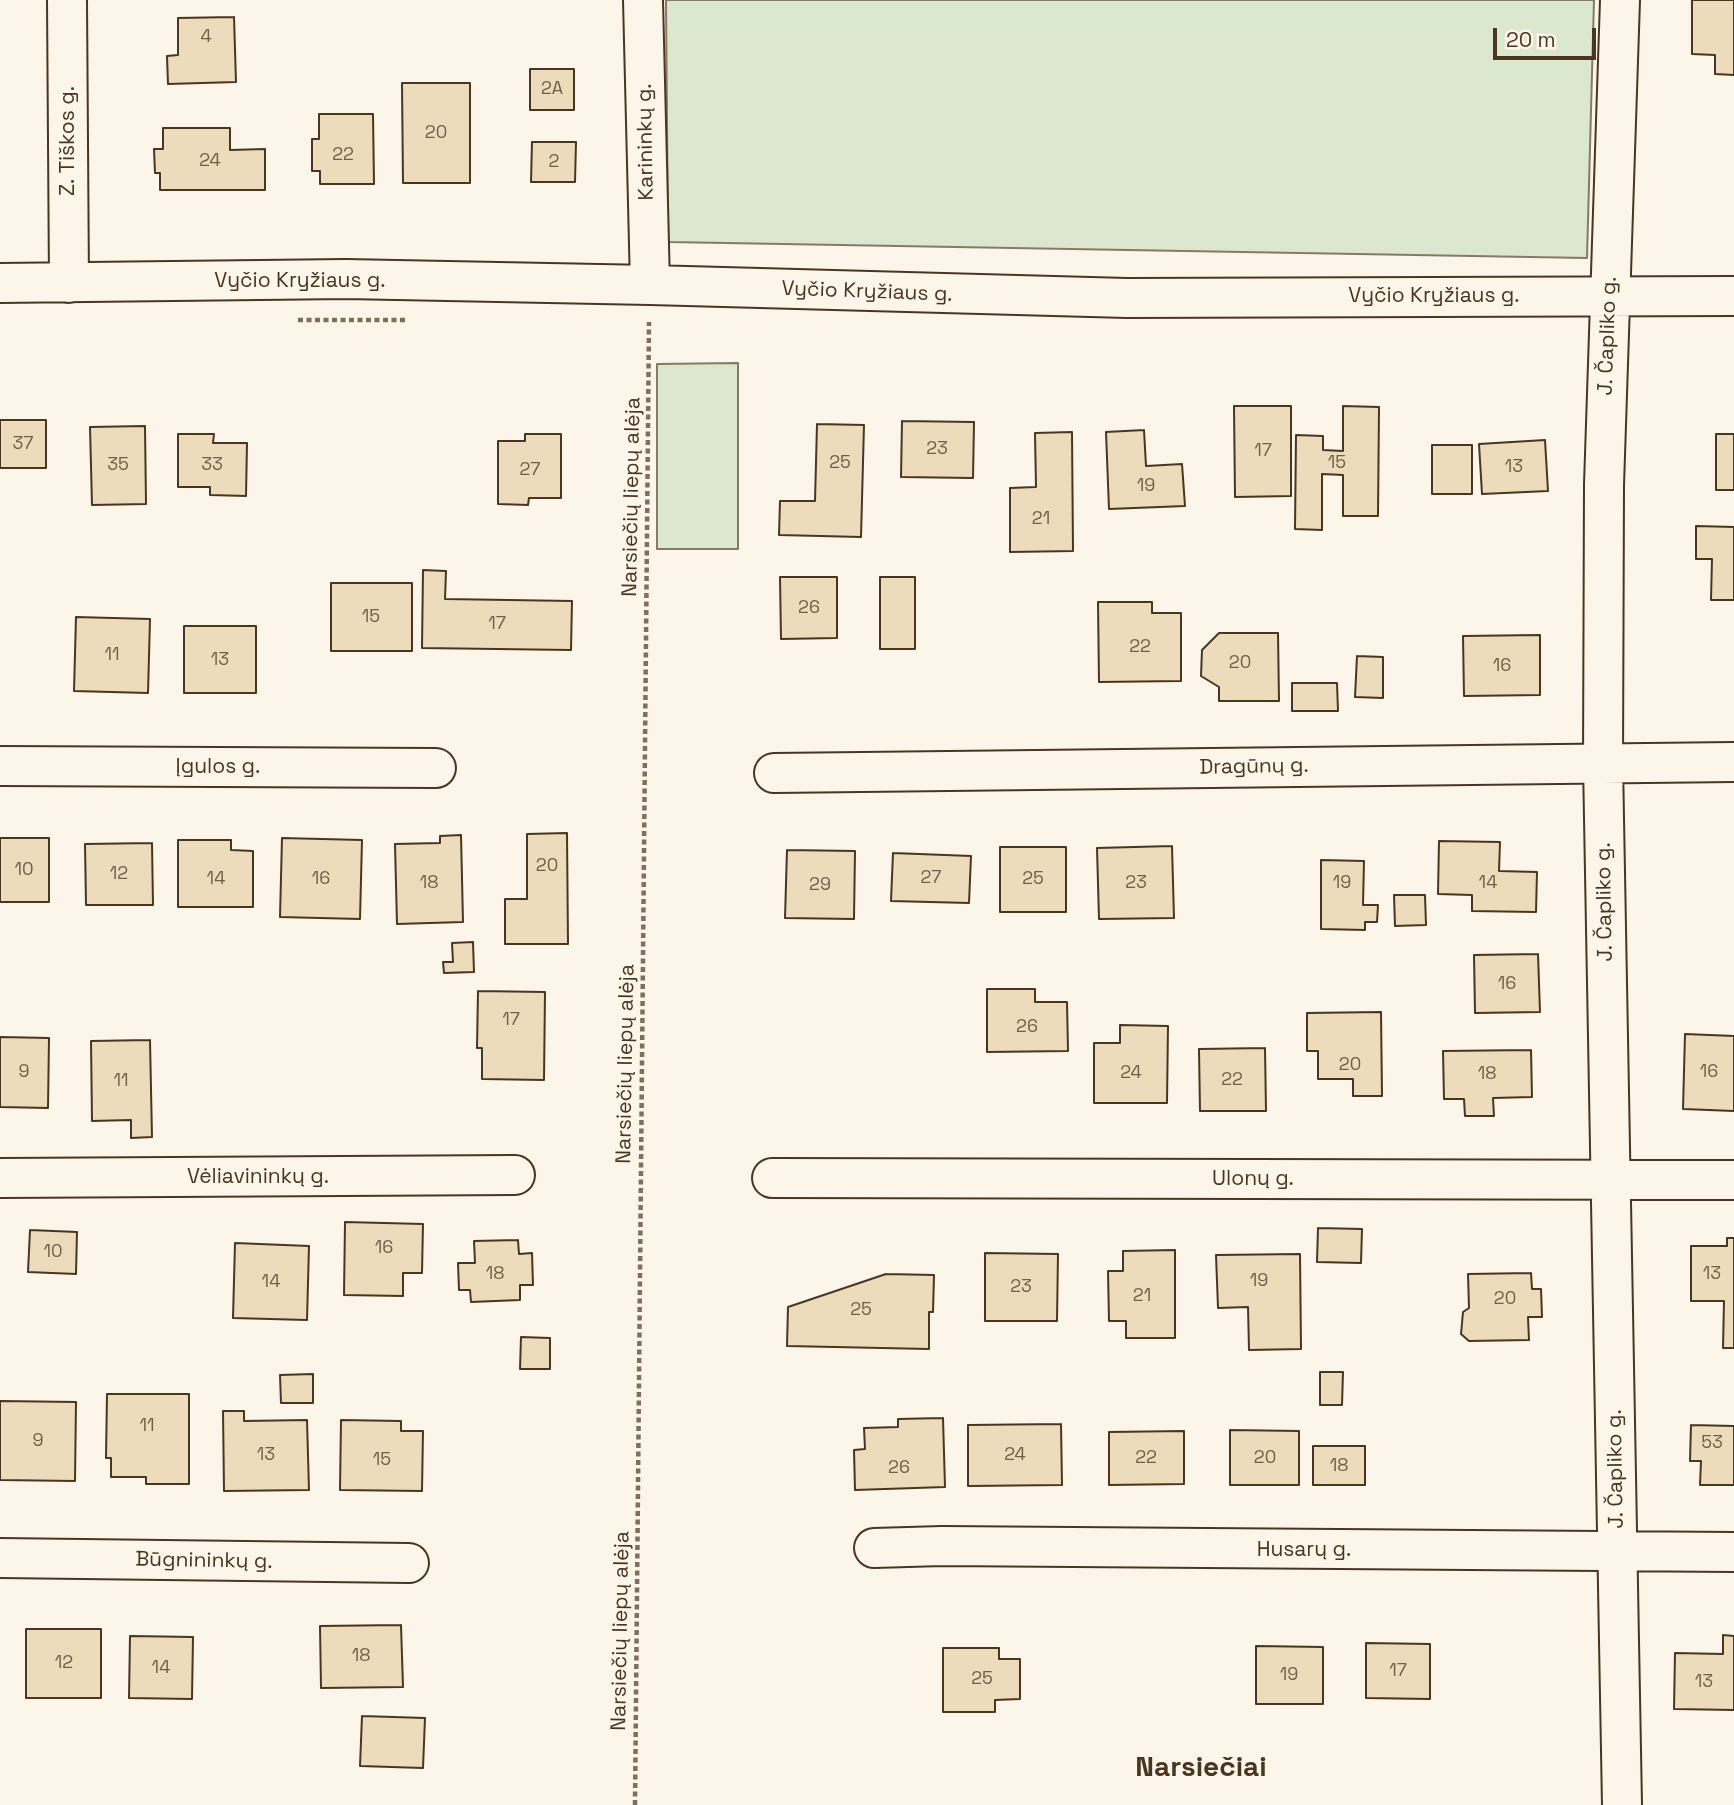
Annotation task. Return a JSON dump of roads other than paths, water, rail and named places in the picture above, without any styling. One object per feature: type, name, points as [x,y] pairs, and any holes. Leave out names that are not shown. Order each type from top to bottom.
[{"type":"street","name":"Z. Tiškos g.","points":[[67,0],[69,282]]},
{"type":"street","name":"Karininkų g.","points":[[643,0],[650,285]]},
{"type":"street","name":"J. Čapliko g.","points":[[1620,0],[1604,485],[1603,763],[1622,1805]]},
{"type":"street","name":"Vyčio Kryžiaus g.","points":[[0,283],[346,279],[1127,298],[1734,296]]},
{"type":"street","name":"Dragūnų g.","points":[[774,773],[1734,762]]},
{"type":"street","name":"Įgulos g.","points":[[0,766],[436,768]]},
{"type":"street","name":"Vėliavininkų g.","points":[[0,1178],[515,1175]]},
{"type":"street","name":"Ulonų g.","points":[[772,1178],[1734,1180]]},
{"type":"street","name":"Husarų g.","points":[[874,1548],[955,1546],[1734,1552]]},
{"type":"street","name":"Būgnininkų g.","points":[[0,1558],[409,1563]]},
{"type":"district","name":"Narsiečiai","points":[[1201,1768]]}]
